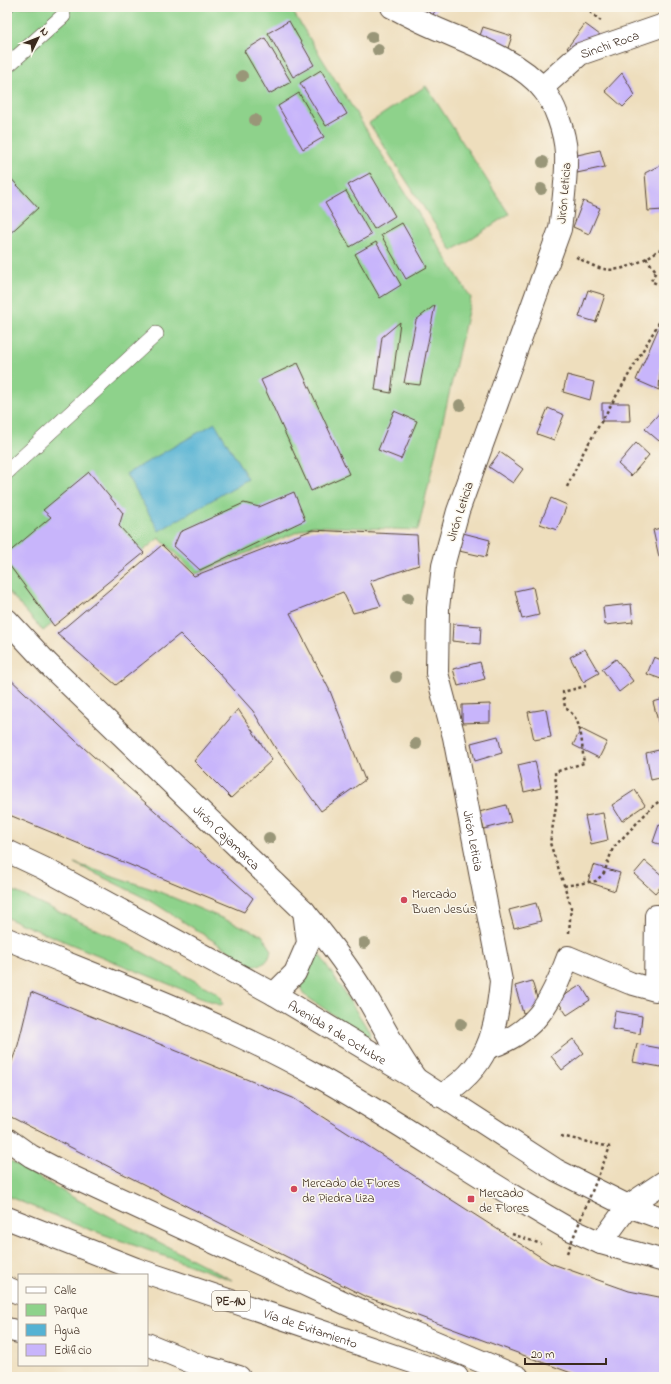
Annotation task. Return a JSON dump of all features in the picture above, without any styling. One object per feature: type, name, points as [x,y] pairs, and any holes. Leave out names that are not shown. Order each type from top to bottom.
[{"type":"main road","name":"Jirón Leticia","points":[[392,7],[435,28],[472,42],[507,61],[528,75],[542,88],[558,118],[566,153],[561,222],[458,511],[443,566],[438,608],[436,673],[454,737],[501,981],[498,1014],[487,1048],[475,1069],[455,1087],[440,1096]]},
{"type":"main road","name":"Sinchi Roca","points":[[542,88],[580,54],[664,25]]},
{"type":"main road","name":"Jirón Cajamarca","points":[[7,620],[48,664],[304,911],[328,940],[353,976],[370,1002],[399,1057],[416,1079]]},
{"type":"main road","name":"Avenida 9 de Octubre","points":[[7,851],[43,868],[274,994],[416,1079],[556,1170],[628,1206],[664,1219]]},
{"type":"main road","points":[[274,994],[295,972],[308,943],[304,911]]},
{"type":"main road","points":[[487,1048],[506,1042],[538,1018],[556,990],[568,958],[630,983],[655,990],[656,916],[664,917]]},
{"type":"main road","points":[[7,939],[216,1026],[292,1063],[344,1091],[567,1228],[601,1243],[664,1262]]},
{"type":"main road","points":[[7,1139],[31,1156],[66,1174],[371,1315],[518,1377]]},
{"type":"main road","points":[[601,1243],[628,1206],[664,1182]]},
{"type":"main road","name":"Vía de Evitamiento","points":[[7,1218],[136,1269],[457,1377]]},
{"type":"main road","points":[[7,1288],[18,1293]]},
{"type":"main road","points":[[7,1329],[18,1332]]},
{"type":"main road","points":[[148,1344],[196,1364],[239,1377]]},
{"type":"main road","points":[[148,1361],[196,1364],[219,1377]]},
{"type":"lane","points":[[7,66],[62,16]]},
{"type":"lane","points":[[7,472],[156,334]]},
{"type":"path","points":[[553,247],[605,269],[626,268],[646,258],[664,246]]},
{"type":"path","points":[[646,258],[656,271],[651,281],[664,287]]},
{"type":"path","points":[[567,486],[583,453],[664,314]]},
{"type":"path","points":[[568,958],[571,906],[550,843],[557,800],[555,772],[584,763],[578,721],[572,712],[565,708],[563,692],[586,686]]},
{"type":"path","points":[[564,886],[596,881],[604,873],[613,848],[654,805],[661,800],[664,801]]},
{"type":"path","points":[[560,1136],[610,1147],[566,1253]]},
{"type":"green space","points":[[7,7],[290,7],[471,298],[418,530],[312,526],[196,574],[159,538],[43,631],[7,590]]},
{"type":"green space","points":[[426,86],[509,214],[452,251],[369,123]]},
{"type":"green space","points":[[74,863],[155,890],[262,935],[271,949],[269,957],[262,964],[251,965],[151,901]]},
{"type":"green space","points":[[7,888],[122,941],[217,993],[221,997],[223,1004],[220,1005],[7,918]]},
{"type":"green space","points":[[316,952],[318,952],[369,1031],[370,1034],[368,1039],[303,994],[300,985]]},
{"type":"green space","points":[[7,1159],[76,1199],[232,1280],[77,1225],[7,1196]]},
{"type":"water","points":[[215,423],[248,479],[159,531],[126,474]]},
{"type":"building","points":[[7,7],[16,7],[7,16]]},
{"type":"building","points":[[415,7],[438,7],[431,17]]},
{"type":"building","points":[[289,21],[314,65],[293,77],[268,33]]},
{"type":"building","points":[[585,24],[600,35],[582,59],[567,48]]},
{"type":"building","points":[[483,27],[512,36],[506,54],[477,44]]},
{"type":"building","points":[[265,38],[291,82],[269,94],[244,51]]},
{"type":"building","points":[[321,70],[347,114],[326,126],[300,83]]},
{"type":"building","points":[[622,73],[635,95],[623,107],[605,91]]},
{"type":"building","points":[[299,93],[324,137],[303,149],[278,106]]},
{"type":"building","points":[[600,150],[605,167],[577,173],[573,156]]},
{"type":"building","points":[[664,163],[664,210],[648,211],[645,173]]},
{"type":"building","points":[[370,173],[395,216],[374,229],[348,185]]},
{"type":"building","points":[[7,174],[38,208],[7,236]]},
{"type":"building","points":[[346,191],[371,235],[350,247],[325,203]]},
{"type":"building","points":[[583,201],[600,208],[589,234],[573,227]]},
{"type":"building","points":[[402,223],[427,267],[406,279],[381,235]]},
{"type":"building","points":[[376,242],[401,285],[380,298],[355,254]]},
{"type":"building","points":[[588,290],[605,295],[596,322],[579,317]]},
{"type":"building","points":[[435,305],[420,385],[404,383],[416,320]]},
{"type":"building","points":[[400,322],[391,393],[375,390],[382,337]]},
{"type":"building","points":[[659,327],[664,330],[664,348],[662,347],[659,390],[636,380]]},
{"type":"building","points":[[298,363],[349,474],[311,491],[261,380]]},
{"type":"building","points":[[567,375],[594,382],[590,400],[563,392]]},
{"type":"building","points":[[602,403],[629,403],[630,421],[602,421]]},
{"type":"building","points":[[548,408],[564,415],[554,440],[537,434]]},
{"type":"building","points":[[664,408],[664,435],[659,441],[645,429]]},
{"type":"building","points":[[394,411],[417,421],[401,459],[378,450]]},
{"type":"building","points":[[636,443],[649,455],[631,476],[618,464]]},
{"type":"building","points":[[500,452],[523,469],[513,483],[489,467]]},
{"type":"building","points":[[89,472],[123,513],[119,526],[144,553],[54,626],[7,562],[7,554],[51,517],[43,510]]},
{"type":"building","points":[[294,492],[305,520],[200,570],[174,546],[180,532],[244,503],[259,507]]},
{"type":"building","points":[[551,498],[567,505],[557,530],[540,524]]},
{"type":"building","points":[[664,527],[664,556],[659,557],[653,530]]},
{"type":"building","points":[[312,530],[417,535],[419,565],[370,581],[381,606],[353,613],[343,592],[290,613],[330,691],[365,780],[321,811],[276,749],[253,711],[218,672],[180,634],[116,685],[57,634],[162,545],[194,576]]},
{"type":"building","points":[[463,533],[490,540],[486,557],[459,551]]},
{"type":"building","points":[[533,587],[539,615],[522,619],[515,591]]},
{"type":"building","points":[[631,604],[633,622],[605,625],[603,607]]},
{"type":"building","points":[[453,624],[481,626],[480,644],[452,641]]},
{"type":"building","points":[[585,649],[599,673],[583,682],[570,657]]},
{"type":"building","points":[[654,657],[664,661],[664,680],[647,674]]},
{"type":"building","points":[[616,659],[633,681],[619,692],[602,669]]},
{"type":"building","points":[[480,662],[485,679],[458,686],[453,669]]},
{"type":"building","points":[[7,676],[75,740],[253,898],[244,912],[7,814]]},
{"type":"building","points":[[664,699],[664,728],[660,729],[653,702]]},
{"type":"building","points":[[490,704],[490,722],[462,723],[462,705]]},
{"type":"building","points":[[238,709],[272,760],[231,798],[194,761]]},
{"type":"building","points":[[546,709],[551,737],[534,740],[528,712]]},
{"type":"building","points":[[581,729],[607,742],[599,758],[573,745]]},
{"type":"building","points":[[498,736],[502,753],[475,761],[471,743]]},
{"type":"building","points":[[663,749],[664,777],[651,780],[646,753]]},
{"type":"building","points":[[535,761],[541,788],[524,792],[518,765]]},
{"type":"building","points":[[635,790],[645,805],[622,821],[612,805]]},
{"type":"building","points":[[506,805],[511,822],[484,829],[479,812]]},
{"type":"building","points":[[603,813],[608,840],[591,844],[585,816]]},
{"type":"building","points":[[659,825],[664,827],[664,846],[653,842]]},
{"type":"building","points":[[645,861],[664,877],[664,883],[655,893],[634,874]]},
{"type":"building","points":[[593,865],[620,873],[615,891],[588,882]]},
{"type":"building","points":[[536,903],[541,921],[514,928],[509,910]]},
{"type":"building","points":[[532,981],[540,1008],[523,1013],[515,986]]},
{"type":"building","points":[[581,985],[590,1000],[567,1015],[557,1000]]},
{"type":"building","name":"Mercado de Flores de Piedra Liza","points":[[31,992],[293,1098],[550,1263],[629,1291],[664,1298],[664,1377],[582,1377],[364,1296],[7,1115],[7,1074],[18,1045]]},
{"type":"building","points":[[615,1011],[642,1016],[640,1034],[612,1029]]},
{"type":"building","points":[[573,1039],[584,1053],[562,1070],[551,1056]]},
{"type":"building","points":[[637,1044],[664,1049],[661,1067],[633,1062]]},
{"type":"place","name":"Mercado Buen Jesús","points":[[404,900]]},
{"type":"place","name":"Mercado de Flores de Piedra Liza","points":[[294,1189]]},
{"type":"place","name":"Mercado de Flores","points":[[471,1199]]}]
